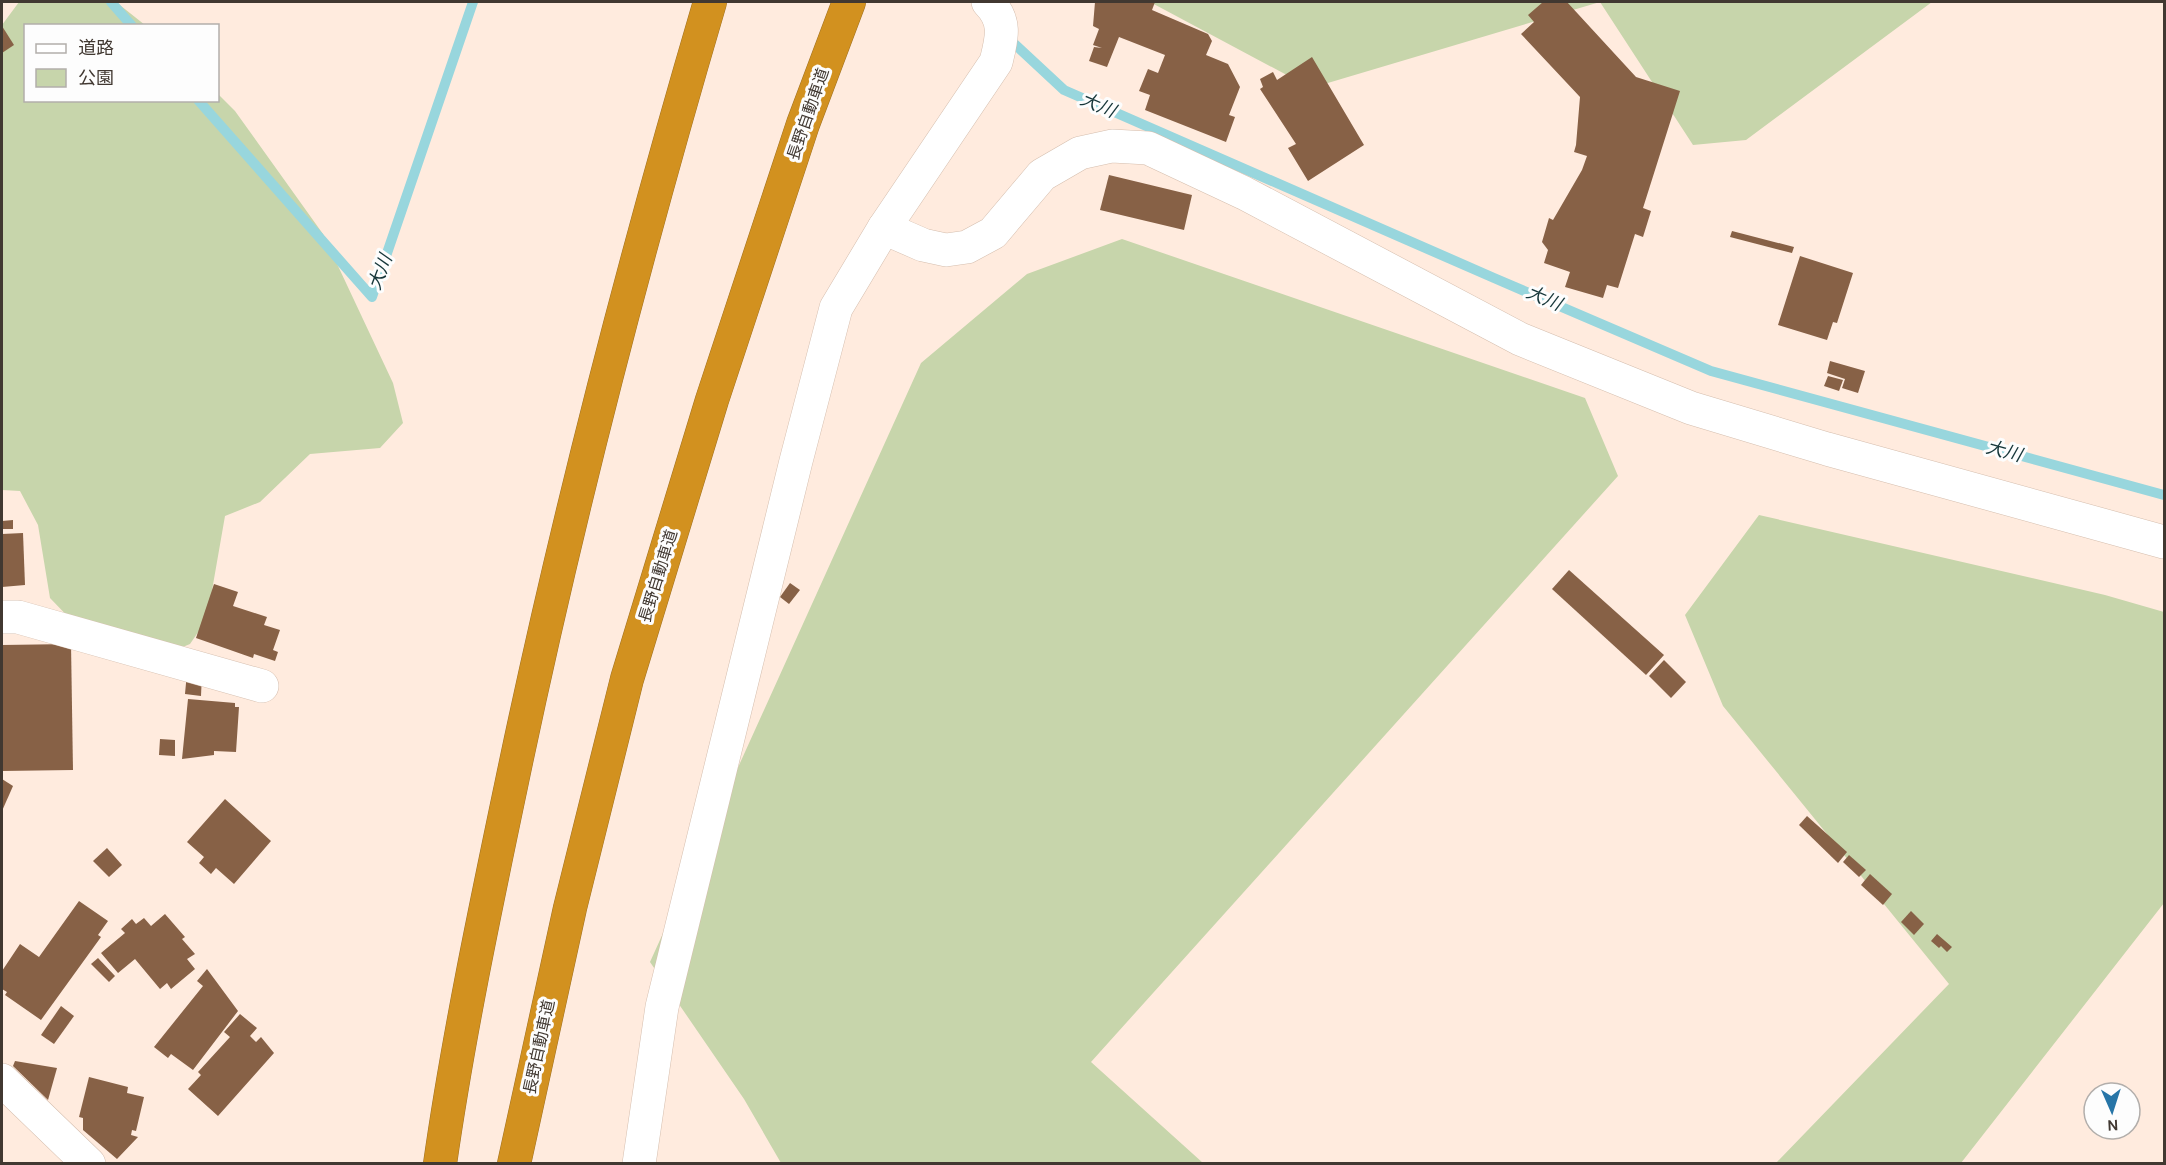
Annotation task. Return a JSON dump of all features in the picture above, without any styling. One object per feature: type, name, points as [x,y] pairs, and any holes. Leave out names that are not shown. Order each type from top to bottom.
[{"type":"highway","points":[[440,1164],[486,905],[536,666],[602,394],[710,2]]},
{"type":"highway","name":"長野自動車道","points":[[514,1164],[570,908],[627,680],[712,400],[803,124],[849,2]]},
{"type":"street","points":[[639,1164],[662,1007],[793,473],[836,308],[884,228],[996,62],[1003,34],[996,10],[988,2]]},
{"type":"street","points":[[884,228],[923,245],[946,250],[967,247],[993,233],[1042,175],[1080,153],[1112,146],[1148,148],[1244,193],[1520,339],[1691,408],[1827,449],[2164,542]]},
{"type":"street","points":[[2,617],[18,617],[262,686]]},
{"type":"street","points":[[2,1080],[90,1164]]},
{"type":"green space","points":[[19,2],[116,2],[144,24],[24,24],[24,102],[219,102],[219,95],[235,111],[323,234],[393,383],[403,423],[380,448],[310,454],[260,502],[225,516],[207,619],[190,644],[161,656],[77,626],[50,598],[38,525],[20,491],[2,490],[2,25]]},
{"type":"green space","points":[[1150,2],[1600,2],[1311,88]]},
{"type":"green space","points":[[1600,2],[1932,2],[1746,140],[1693,145]]},
{"type":"green space","points":[[1122,239],[1585,398],[1618,476],[1091,1062],[1203,1163],[781,1163],[744,1099],[650,962],[921,363],[1027,274]]},
{"type":"green space","points":[[1759,515],[2105,595],[2164,612],[2164,903],[1961,1163],[1776,1163],[1949,984],[1723,706],[1685,615]]},
{"type":"building","points":[[1095,2],[1155,2],[1152,10],[1208,34],[1212,41],[1206,55],[1228,64],[1240,87],[1229,115],[1235,117],[1226,142],[1145,110],[1150,95],[1139,91],[1148,69],[1158,73],[1165,55],[1119,37],[1107,67],[1089,61],[1094,47],[1102,48],[1093,45],[1099,29],[1093,26]]},
{"type":"building","points":[[1543,2],[1567,2],[1636,77],[1680,91],[1643,208],[1651,211],[1643,237],[1635,234],[1618,288],[1607,285],[1603,298],[1565,287],[1570,272],[1544,263],[1548,250],[1542,242],[1549,218],[1553,220],[1582,170],[1587,156],[1574,152],[1580,97],[1521,34],[1534,22],[1528,15]]},
{"type":"building","points":[[2,26],[14,45],[2,53]]},
{"type":"building","points":[[1312,57],[1364,145],[1308,181],[1288,148],[1296,144],[1260,89],[1263,87],[1260,79],[1273,72],[1277,80]]},
{"type":"building","points":[[1109,175],[1192,195],[1184,230],[1100,210]]},
{"type":"building","points":[[1732,231],[1794,247],[1792,253],[1730,237]]},
{"type":"building","points":[[1800,256],[1853,273],[1837,323],[1833,322],[1827,340],[1778,325]]},
{"type":"building","points":[[1830,361],[1865,371],[1858,393],[1842,388],[1845,379],[1827,373]]},
{"type":"building","points":[[1828,376],[1843,380],[1839,391],[1824,386]]},
{"type":"building","points":[[13,520],[13,529],[2,529],[2,521]]},
{"type":"building","points":[[23,533],[25,585],[2,587],[2,534]]},
{"type":"building","points":[[1569,570],[1664,655],[1646,675],[1552,589]]},
{"type":"building","points":[[790,583],[800,590],[789,604],[780,597]]},
{"type":"building","points":[[214,584],[238,592],[233,606],[267,617],[264,625],[280,630],[273,650],[278,652],[275,661],[254,654],[253,658],[196,638]]},
{"type":"building","points":[[71,644],[73,770],[2,771],[2,645]]},
{"type":"building","points":[[1664,660],[1686,682],[1671,698],[1649,676]]},
{"type":"building","points":[[187,672],[202,673],[201,696],[185,694]]},
{"type":"building","points":[[188,699],[235,703],[235,707],[239,707],[236,752],[214,751],[214,755],[182,759]]},
{"type":"building","points":[[160,739],[175,740],[175,756],[159,755]]},
{"type":"building","points":[[2,779],[13,786],[2,811]]},
{"type":"building","points":[[225,799],[271,841],[234,884],[216,868],[211,874],[199,863],[204,857],[187,842]]},
{"type":"building","points":[[1807,816],[1847,852],[1838,863],[1799,825]]},
{"type":"building","points":[[107,848],[122,865],[109,877],[93,861]]},
{"type":"building","points":[[1849,855],[1866,870],[1859,877],[1843,862]]},
{"type":"building","points":[[1870,874],[1892,894],[1883,905],[1861,885]]},
{"type":"building","points":[[79,901],[108,921],[98,935],[101,937],[41,1020],[5,995],[7,992],[2,989],[2,971],[20,944],[39,957]]},
{"type":"building","points":[[1911,911],[1924,924],[1914,935],[1901,922]]},
{"type":"building","points":[[165,914],[185,937],[182,939],[195,954],[187,959],[195,969],[171,989],[167,983],[160,989],[135,959],[118,973],[101,953],[125,933],[121,929],[132,919],[136,924],[144,918],[151,926]]},
{"type":"building","points":[[1937,934],[1952,947],[1947,952],[1931,941]]},
{"type":"building","points":[[98,958],[115,976],[109,982],[91,964]]},
{"type":"building","points":[[207,969],[238,1011],[193,1070],[171,1054],[168,1058],[154,1047],[203,986],[197,981]]},
{"type":"building","points":[[61,1006],[74,1016],[54,1044],[41,1035]]},
{"type":"building","points":[[240,1014],[257,1028],[250,1036],[256,1042],[261,1037],[274,1053],[218,1116],[188,1089],[201,1075],[198,1072],[230,1037],[224,1032]]},
{"type":"building","points":[[15,1061],[57,1068],[48,1100],[13,1066]]},
{"type":"building","points":[[89,1077],[128,1087],[127,1093],[144,1097],[136,1131],[132,1130],[131,1135],[138,1137],[117,1159],[83,1130],[83,1118],[79,1117]]},
{"type":"waterway","name":"大川","points":[[111,2],[130,24]]},
{"type":"waterway","name":"大川","points":[[200,102],[372,297],[473,2]]},
{"type":"waterway","name":"大川","points":[[1007,37],[1064,90],[1711,371],[2164,495]]}]
